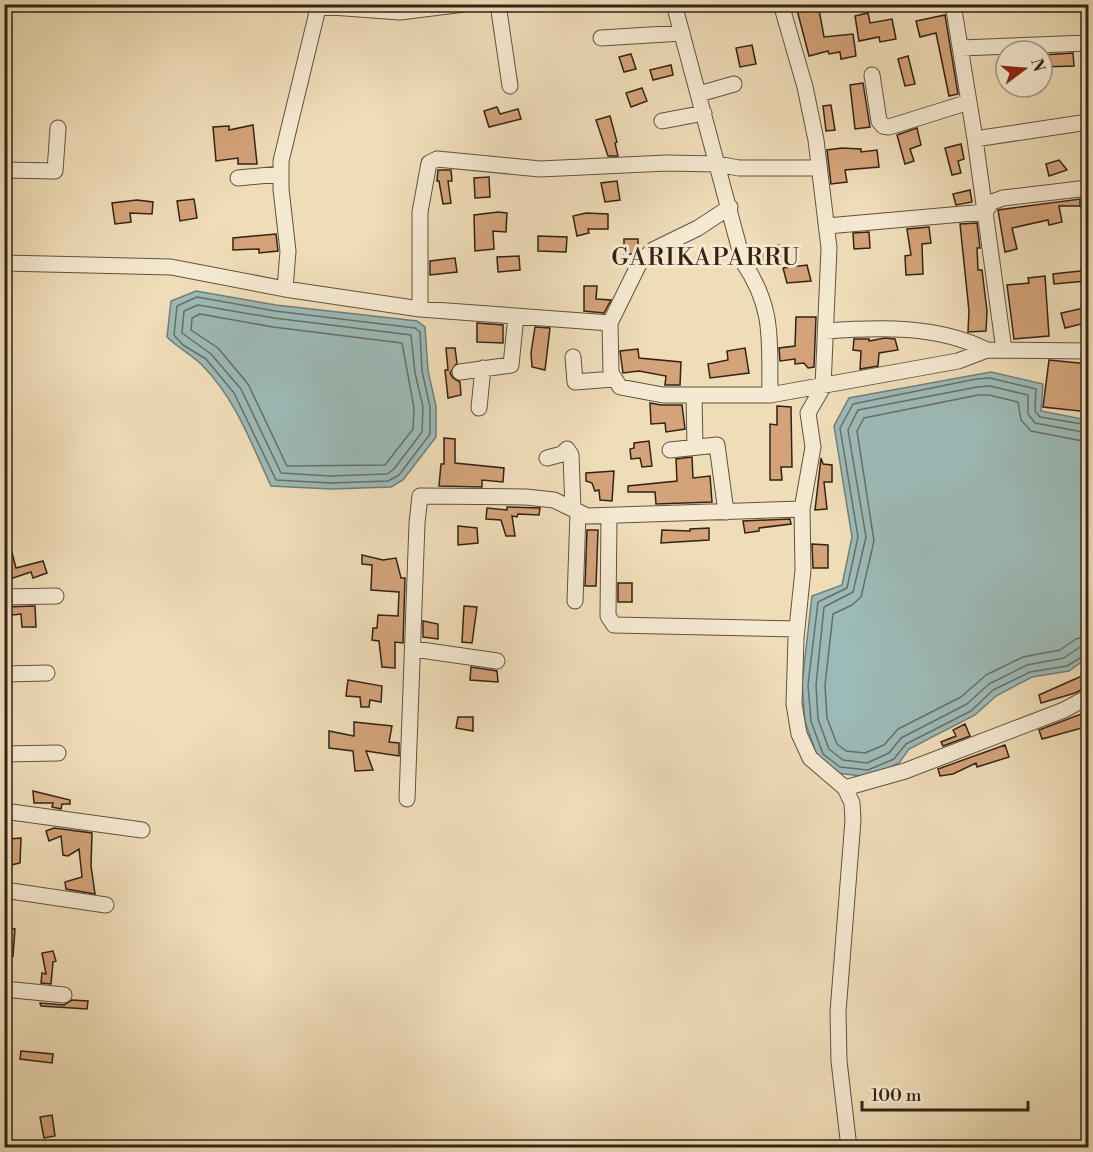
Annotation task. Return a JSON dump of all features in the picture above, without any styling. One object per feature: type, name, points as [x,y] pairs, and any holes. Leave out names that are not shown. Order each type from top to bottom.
[{"type":"street","points":[[285,289],[288,251],[280,174],[318,5],[400,12],[465,4]]},
{"type":"street","points":[[498,4],[510,86]]},
{"type":"street","points":[[674,4],[743,262],[762,295],[767,313],[770,395]]},
{"type":"street","points":[[781,4],[805,87],[819,168],[829,255],[823,387],[808,413],[813,447],[802,509],[803,570],[797,629],[794,704],[800,734],[810,758],[844,788],[852,802],[853,820],[838,1012],[839,1061],[849,1148]]},
{"type":"street","points":[[953,4],[975,139],[1004,350]]},
{"type":"street","points":[[602,38],[682,33]]},
{"type":"street","points":[[961,48],[1089,43]]},
{"type":"street","points":[[872,75],[879,121],[883,126],[889,127],[969,102]]},
{"type":"street","points":[[699,94],[734,84]]},
{"type":"street","points":[[662,121],[705,113]]},
{"type":"street","points":[[975,139],[1089,122]]},
{"type":"street","points":[[4,170],[55,171],[58,128]]},
{"type":"street","points":[[420,309],[420,212],[429,163],[449,159],[540,169],[717,164],[739,168],[819,168]]},
{"type":"street","points":[[238,178],[280,174]]},
{"type":"street","points":[[827,226],[985,212],[992,202],[1003,198],[1089,188]]},
{"type":"street","points":[[730,207],[698,228],[653,250],[640,262],[610,323],[611,373],[620,387],[694,396],[770,395],[958,361],[987,350],[1089,351]]},
{"type":"street","points":[[4,263],[171,267],[285,289],[420,309],[610,323]]},
{"type":"street","points":[[460,372],[511,364],[516,316]]},
{"type":"street","points":[[825,331],[866,328],[913,330],[962,337],[987,350]]},
{"type":"street","points":[[573,357],[575,382],[614,379]]},
{"type":"street","points":[[479,408],[483,368]]},
{"type":"street","points":[[694,396],[695,447]]},
{"type":"street","points":[[670,450],[717,445],[726,512]]},
{"type":"street","points":[[547,458],[562,454],[567,449],[571,455],[575,510],[575,601]]},
{"type":"street","points":[[407,800],[414,649],[416,533],[420,496],[526,497],[554,500],[587,516],[802,509]]},
{"type":"street","points":[[609,516],[608,616],[614,625],[797,629]]},
{"type":"street","points":[[4,597],[56,596]]},
{"type":"street","points":[[414,649],[497,661]]},
{"type":"street","points":[[4,674],[47,673]]},
{"type":"street","points":[[844,788],[916,767],[1064,710],[1089,698]]},
{"type":"street","points":[[4,754],[58,753]]},
{"type":"street","points":[[4,812],[142,830]]},
{"type":"street","points":[[4,890],[106,905]]},
{"type":"street","points":[[4,989],[64,995]]},
{"type":"water","points":[[196,291],[276,305],[417,321],[425,327],[428,371],[436,406],[436,437],[403,480],[391,487],[331,489],[271,486],[242,423],[225,393],[199,362],[167,337],[171,301]]},
{"type":"water","points":[[991,372],[1043,384],[1041,411],[1088,420],[1088,657],[1069,671],[1032,677],[996,696],[975,715],[909,749],[899,763],[869,777],[837,773],[818,758],[805,722],[802,684],[812,596],[842,585],[852,537],[834,426],[849,398]]},
{"type":"building","points":[[818,4],[824,37],[853,34],[856,56],[841,59],[840,52],[829,54],[828,51],[809,56],[796,6]]},
{"type":"building","points":[[868,13],[870,23],[892,19],[896,39],[880,42],[879,37],[859,41],[855,16]]},
{"type":"building","points":[[945,15],[958,94],[949,96],[936,33],[920,37],[916,21]]},
{"type":"building","points":[[752,45],[756,64],[740,67],[736,48]]},
{"type":"building","points":[[1073,53],[1074,66],[1054,67],[1054,54]]},
{"type":"building","points":[[631,54],[636,69],[624,72],[619,57]]},
{"type":"building","points":[[908,56],[915,84],[905,86],[898,59]]},
{"type":"building","points":[[671,65],[673,75],[653,80],[650,70]]},
{"type":"building","points":[[863,83],[870,127],[855,129],[850,85]]},
{"type":"building","points":[[642,88],[647,101],[631,107],[626,93]]},
{"type":"building","points":[[831,105],[835,130],[826,131],[823,106]]},
{"type":"building","points":[[497,107],[500,114],[518,109],[521,119],[489,127],[484,111]]},
{"type":"building","points":[[610,116],[618,156],[608,156],[596,120]]},
{"type":"building","points":[[253,125],[257,164],[238,164],[238,158],[216,161],[213,127],[229,126],[229,130]]},
{"type":"building","points":[[917,128],[921,145],[910,149],[914,161],[905,164],[897,135]]},
{"type":"building","points":[[961,144],[964,159],[958,161],[961,173],[952,175],[945,148]]},
{"type":"building","points":[[861,149],[861,152],[877,150],[879,167],[845,170],[847,182],[831,184],[827,150]]},
{"type":"building","points":[[1059,160],[1067,170],[1049,176],[1046,164]]},
{"type":"building","points":[[438,170],[451,170],[452,181],[448,181],[451,203],[443,204],[439,181],[437,181]]},
{"type":"building","points":[[489,177],[490,197],[475,198],[474,178]]},
{"type":"building","points":[[617,181],[620,200],[605,202],[601,183]]},
{"type":"building","points":[[970,190],[972,202],[956,205],[953,194]]},
{"type":"building","points":[[194,199],[197,218],[180,221],[177,201]]},
{"type":"building","points":[[1080,199],[1080,206],[1059,206],[1062,222],[1049,225],[1048,220],[1012,228],[1017,249],[1005,252],[998,210]]},
{"type":"building","points":[[137,200],[153,202],[152,214],[130,213],[131,222],[115,224],[112,203]]},
{"type":"building","points":[[507,213],[506,232],[493,231],[494,249],[475,251],[474,215]]},
{"type":"building","points":[[586,213],[608,214],[608,229],[588,229],[589,233],[577,236],[573,216]]},
{"type":"building","points":[[977,223],[980,248],[977,248],[978,270],[982,270],[987,311],[986,331],[968,332],[969,311],[960,224]]},
{"type":"building","points":[[929,227],[931,243],[922,244],[923,274],[906,275],[905,256],[911,255],[907,229]]},
{"type":"building","points":[[869,232],[870,248],[854,249],[853,233]]},
{"type":"building","points":[[276,234],[278,251],[259,253],[259,249],[233,250],[233,238]]},
{"type":"building","points":[[538,236],[567,237],[566,252],[538,251]]},
{"type":"building","points":[[624,239],[638,239],[638,250],[634,254],[624,254]]},
{"type":"building","points":[[781,245],[784,262],[756,264],[751,254],[765,253],[764,247]]},
{"type":"building","points":[[519,256],[520,270],[498,272],[497,257]]},
{"type":"building","points":[[455,258],[457,272],[430,275],[430,261]]},
{"type":"building","points":[[807,265],[811,281],[787,283],[783,268]]},
{"type":"building","points":[[1089,270],[1086,281],[1054,284],[1053,274]]},
{"type":"building","points":[[1045,276],[1049,336],[1014,339],[1007,285],[1029,283],[1028,278]]},
{"type":"building","points":[[584,286],[597,286],[596,299],[611,300],[604,313],[584,311]]},
{"type":"building","points":[[1089,307],[1089,322],[1065,328],[1061,313]]},
{"type":"building","points":[[796,317],[816,317],[814,367],[808,368],[804,363],[795,364],[795,359],[780,361],[779,348],[795,346]]},
{"type":"building","points":[[477,323],[503,325],[503,343],[477,342]]},
{"type":"building","points":[[535,327],[550,328],[545,370],[532,367],[531,353]]},
{"type":"building","points":[[854,339],[869,339],[869,341],[895,339],[898,350],[879,353],[878,366],[860,369],[861,351],[853,350]]},
{"type":"building","points":[[446,348],[455,348],[457,363],[450,373],[460,382],[461,395],[448,398],[445,370],[448,370]]},
{"type":"building","points":[[745,348],[749,373],[710,378],[708,364],[728,360],[727,351]]},
{"type":"building","points":[[638,349],[639,358],[681,362],[680,385],[665,385],[666,376],[639,371],[623,373],[620,351]]},
{"type":"building","points":[[1049,360],[1089,364],[1089,412],[1043,407]]},
{"type":"building","points":[[650,403],[682,405],[685,429],[666,432],[665,423],[651,424]]},
{"type":"building","points":[[777,406],[791,407],[792,467],[781,467],[782,480],[770,480],[770,424],[777,425]]},
{"type":"building","points":[[444,438],[455,439],[455,463],[504,468],[503,482],[482,480],[482,487],[439,486],[441,464],[444,464]]},
{"type":"building","points":[[649,441],[652,466],[642,467],[640,458],[631,459],[630,449],[634,448],[634,443]]},
{"type":"building","points":[[692,457],[693,478],[710,476],[712,502],[656,504],[655,492],[628,492],[628,486],[677,481],[676,459]]},
{"type":"building","points":[[821,458],[823,464],[832,465],[832,482],[824,482],[827,509],[815,510]]},
{"type":"building","points":[[614,471],[612,501],[600,500],[599,490],[595,491],[592,483],[586,481],[586,473]]},
{"type":"building","points":[[507,507],[540,508],[539,515],[512,516],[515,536],[506,536],[501,520],[486,519],[487,508],[507,510]]},
{"type":"building","points":[[790,519],[791,524],[759,528],[759,531],[745,533],[743,521]]},
{"type":"building","points":[[458,526],[477,528],[478,543],[458,545]]},
{"type":"building","points":[[709,528],[709,540],[661,543],[662,530],[690,531],[690,529]]},
{"type":"building","points":[[587,530],[598,530],[596,586],[585,586]]},
{"type":"building","points":[[4,537],[8,537],[16,568],[43,561],[47,573],[33,578],[31,572],[4,581]]},
{"type":"building","points":[[812,544],[828,545],[828,568],[813,568]]},
{"type":"building","points":[[362,555],[383,560],[396,558],[401,578],[405,578],[403,643],[395,642],[395,668],[382,667],[379,641],[372,640],[373,628],[377,628],[378,615],[398,616],[399,592],[371,590],[372,565],[362,564]]},
{"type":"building","points":[[618,583],[632,583],[632,602],[618,602]]},
{"type":"building","points":[[35,606],[36,627],[22,627],[21,614],[4,616],[4,607]]},
{"type":"building","points":[[464,606],[477,607],[472,643],[462,642]]},
{"type":"building","points":[[423,621],[438,624],[438,639],[423,637]]},
{"type":"building","points":[[471,667],[497,671],[498,682],[470,680]]},
{"type":"building","points":[[1084,675],[1089,686],[1075,693],[1041,703],[1039,695]]},
{"type":"building","points":[[348,680],[382,686],[381,702],[370,700],[369,707],[361,707],[360,697],[346,696]]},
{"type":"building","points":[[1089,711],[1089,726],[1042,739],[1039,730]]},
{"type":"building","points":[[458,717],[473,717],[473,731],[456,728]]},
{"type":"building","points":[[354,722],[392,726],[389,742],[399,743],[399,756],[366,751],[373,770],[355,771],[353,751],[329,748],[329,731],[354,736]]},
{"type":"building","points":[[965,724],[970,736],[943,746],[941,742],[956,736],[953,730]]},
{"type":"building","points":[[1005,745],[1009,757],[977,767],[976,763],[953,774],[940,776],[938,769]]},
{"type":"building","points":[[33,791],[70,800],[70,804],[62,804],[61,809],[52,807],[53,803],[34,803]]},
{"type":"building","points":[[54,828],[92,833],[91,866],[95,894],[66,889],[65,882],[82,877],[79,849],[68,856],[63,855],[61,836],[49,841],[46,831]]},
{"type":"building","points":[[21,838],[20,863],[11,865],[7,839]]},
{"type":"building","points":[[6,928],[15,929],[13,956],[4,954]]},
{"type":"building","points":[[53,951],[56,961],[53,962],[51,984],[41,983],[42,973],[46,974],[42,953]]},
{"type":"building","points":[[72,1000],[88,1001],[87,1009],[41,1006],[40,1003],[64,1005]]},
{"type":"building","points":[[21,1051],[53,1054],[52,1063],[20,1059]]},
{"type":"building","points":[[52,1115],[55,1136],[44,1138],[40,1117]]},
{"type":"district","name":"GARIKAPARRU","points":[[706,258]]}]
